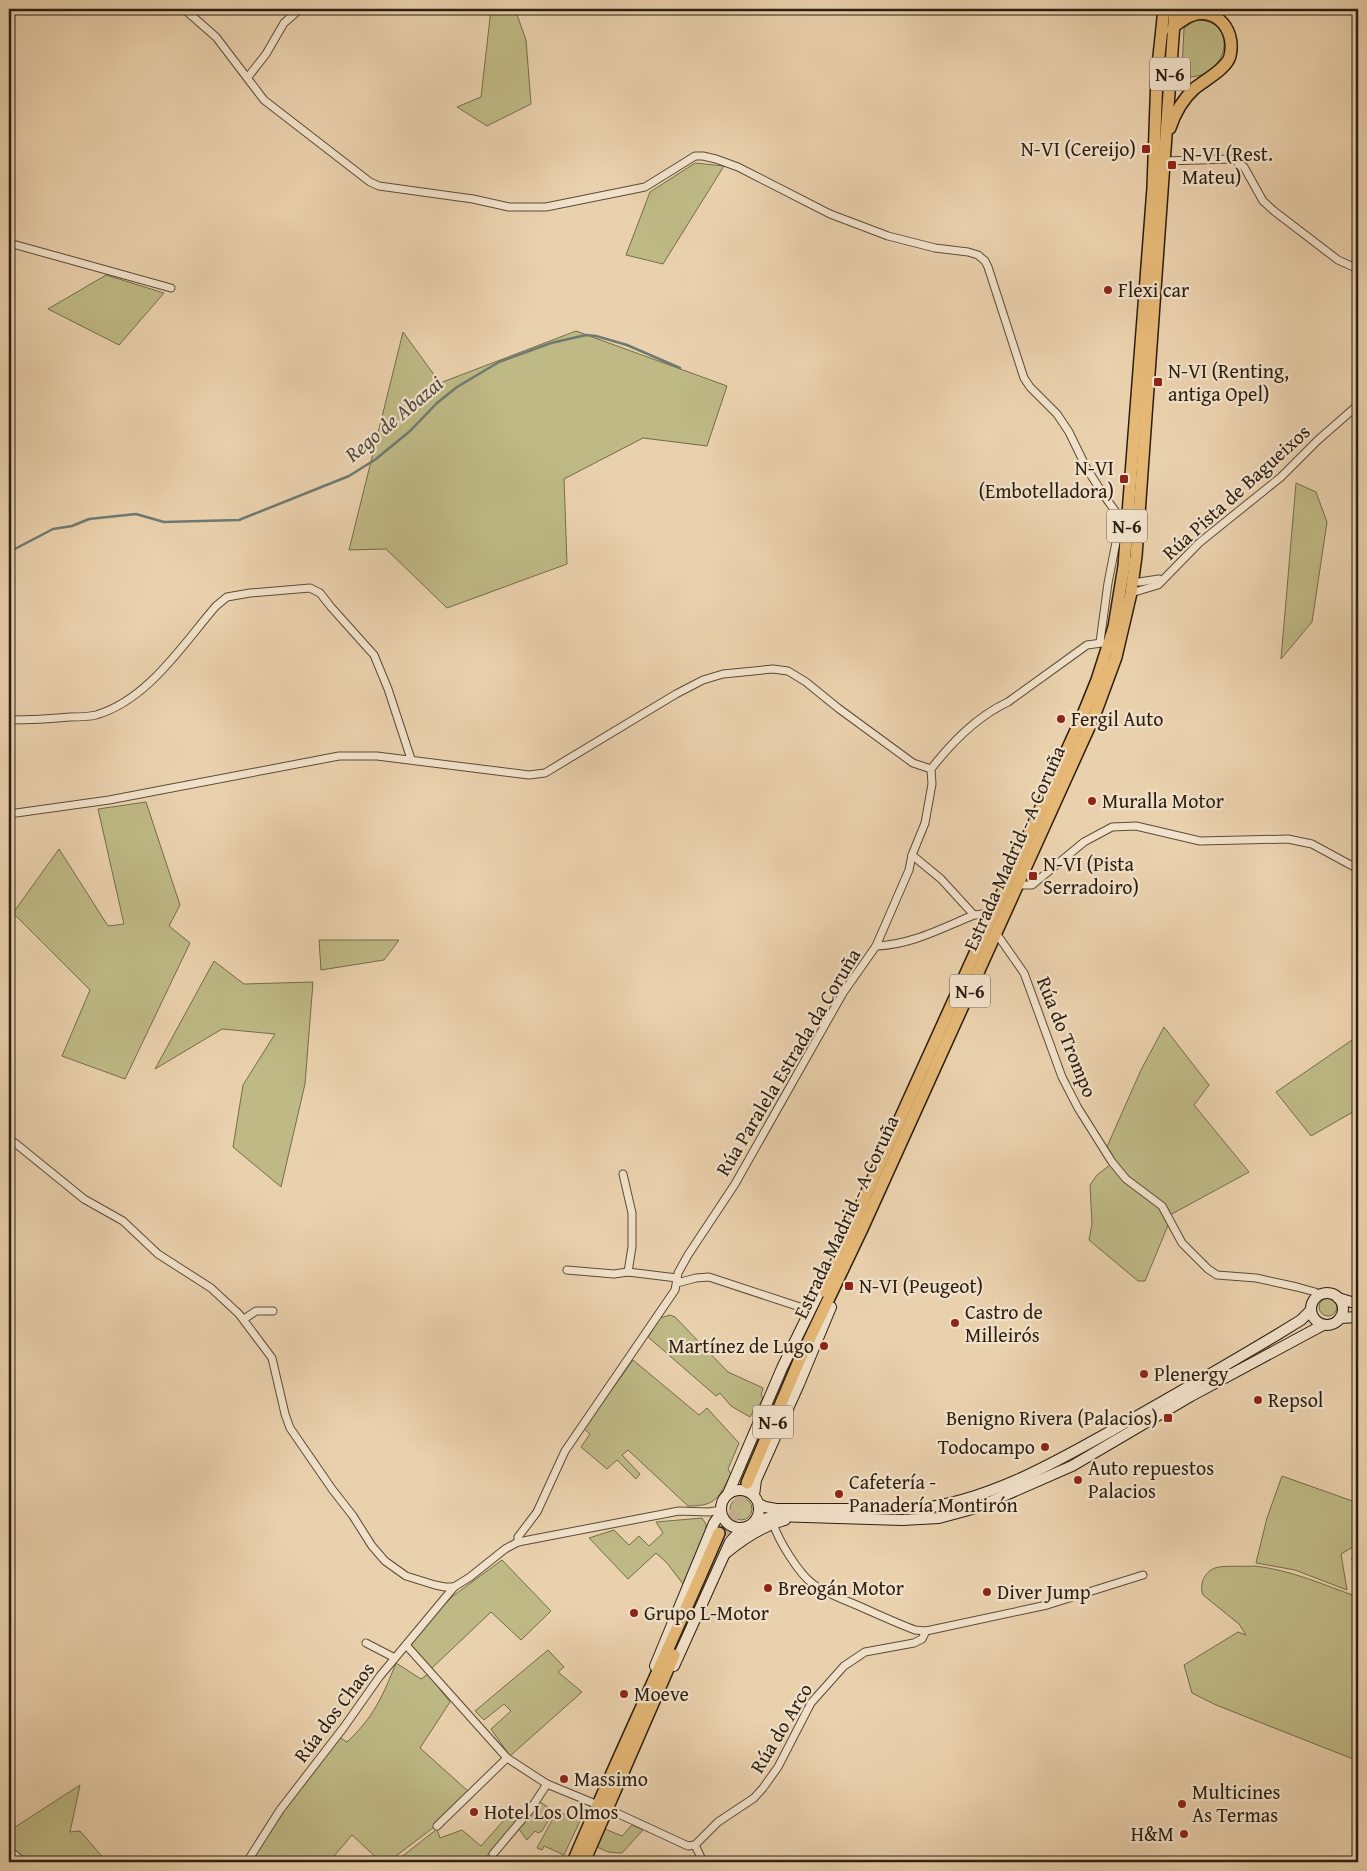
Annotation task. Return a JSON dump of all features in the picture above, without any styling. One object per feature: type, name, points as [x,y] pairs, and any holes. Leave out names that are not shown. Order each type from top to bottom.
[{"type":"highway","name":"Estrada Madrid - A Coruña","points":[[744,1481],[799,1362],[991,918],[1082,717],[1097,680],[1104,644],[1114,627],[1124,566],[1123,520],[1153,188],[1157,75],[1164,9]]},
{"type":"highway","name":"Estrada Madrid - A Coruña","points":[[857,1227],[1018,885],[1095,714],[1116,657],[1131,593],[1136,556],[1175,9]]},
{"type":"highway","points":[[1157,75],[1164,66],[1167,37],[1174,26],[1189,16],[1205,12],[1216,17],[1226,28],[1231,42],[1230,59],[1217,72],[1194,88],[1182,102],[1166,139]]},
{"type":"highway","points":[[584,1862],[603,1807],[675,1635],[722,1534]]},
{"type":"highway","points":[[573,1862],[603,1807]]},
{"type":"main road","points":[[633,1738],[663,1644],[714,1523],[721,1511],[724,1498],[728,1494],[808,1312],[857,1227]]},
{"type":"main road","points":[[756,1522],[759,1516],[756,1500],[756,1480],[799,1384],[857,1227]]},
{"type":"main road","points":[[1323,1325],[1314,1320],[1311,1310],[1311,1305],[1318,1296],[1328,1293],[1358,1304]]},
{"type":"main road","points":[[633,1738],[687,1640],[730,1542],[742,1529],[774,1516],[902,1520],[939,1518],[976,1508],[1072,1466],[1199,1392],[1323,1325],[1333,1324],[1340,1318],[1343,1310],[1338,1298]]},
{"type":"main road","points":[[728,1494],[738,1490],[749,1492],[764,1507],[776,1509],[915,1509],[933,1507],[968,1498],[1025,1476],[1067,1456],[1275,1336],[1301,1320],[1311,1310]]},
{"type":"main road","points":[[1340,1318],[1358,1317]]},
{"type":"main road","points":[[721,1511],[728,1525],[742,1529]]},
{"type":"main road","points":[[724,1555],[746,1537],[773,1523],[803,1516]]},
{"type":"street","points":[[9,814],[109,800],[339,756],[377,756],[411,759],[528,775],[544,772],[703,680],[723,674],[774,669],[788,671],[806,682],[913,763],[931,769],[943,753],[970,726],[994,709],[1008,702],[1087,645],[1104,644],[1109,591],[1120,522],[1123,520],[1105,498],[1087,470],[1069,432],[1057,414],[1030,387],[1024,378],[988,267],[985,261],[978,255],[935,248],[888,236],[830,214],[738,167],[703,156],[695,156],[645,187],[546,207],[508,207],[473,199],[379,186],[370,182],[264,100],[248,77],[209,30],[184,9]]},
{"type":"street","points":[[248,77],[266,54],[284,23],[300,9]]},
{"type":"street","points":[[1164,161],[1233,159],[1244,167],[1263,201],[1274,212],[1338,260],[1358,269]]},
{"type":"street","points":[[9,243],[171,288]]},
{"type":"street","name":"Rúa Pista de Bagueixos","points":[[1131,593],[1154,588],[1199,543],[1281,477],[1318,440],[1358,405]]},
{"type":"street","points":[[1139,582],[1158,579],[1161,581]]},
{"type":"street","points":[[9,720],[94,716],[107,711],[129,699],[149,683],[216,606],[227,597],[310,588],[320,593],[374,655],[388,689],[411,759]]},
{"type":"street","name":"Rúa Paralela Estrada da Coruña","points":[[518,1542],[518,1537],[538,1512],[564,1451],[675,1290],[688,1256],[735,1184],[843,993],[876,946],[909,870],[912,855],[925,823],[932,784],[931,769]]},
{"type":"street","points":[[1018,885],[1032,885],[1084,842],[1112,827],[1136,826],[1200,841],[1288,839],[1312,844],[1358,869]]},
{"type":"street","points":[[912,855],[941,879],[974,915]]},
{"type":"street","points":[[876,946],[887,946],[913,940],[974,915],[983,914],[991,918]]},
{"type":"street","name":"Rúa do Trompo","points":[[996,933],[1024,973],[1062,1078],[1078,1108],[1121,1173],[1162,1206],[1182,1243],[1208,1269],[1217,1275],[1256,1278],[1315,1292],[1318,1296]]},
{"type":"street","points":[[9,1141],[15,1143],[84,1199],[123,1221],[158,1254],[211,1288],[244,1320],[272,1358],[290,1428],[353,1516],[372,1546],[385,1561],[406,1576],[435,1586],[454,1587]]},
{"type":"street","points":[[623,1174],[632,1213],[632,1247],[628,1272]]},
{"type":"street","points":[[567,1270],[614,1274],[628,1272],[677,1281],[709,1277],[808,1312]]},
{"type":"street","points":[[244,1320],[256,1311],[273,1311]]},
{"type":"street","points":[[518,1542],[679,1511],[721,1511]]},
{"type":"street","points":[[773,1523],[776,1532],[793,1561],[812,1584],[830,1594],[915,1630],[926,1631],[1047,1604],[1143,1575]]},
{"type":"street","name":"Rúa dos Chaos","points":[[247,1862],[280,1810],[395,1658],[454,1587],[470,1578],[505,1549],[518,1542]]},
{"type":"street","points":[[1358,1554],[1356,1560],[1358,1568]]},
{"type":"street","name":"Rúa do Arco","points":[[695,1845],[718,1822],[754,1798],[763,1788],[778,1767],[811,1704],[844,1666],[865,1652],[914,1643],[922,1639],[926,1631]]},
{"type":"street","points":[[366,1643],[395,1658]]},
{"type":"street","points":[[406,1645],[507,1758],[547,1784],[684,1844],[695,1845],[703,1862]]},
{"type":"street","points":[[437,1826],[507,1758]]},
{"type":"street","points":[[493,1854],[530,1810],[547,1784]]},
{"type":"street","points":[[9,1850],[23,1862]]},
{"type":"shaded area","points":[[491,9],[515,9],[526,40],[531,104],[487,126],[457,107],[481,97]]},
{"type":"shaded area","points":[[1195,20],[1210,22],[1219,29],[1224,38],[1224,49],[1220,60],[1212,69],[1201,75],[1187,77],[1182,70],[1184,28]]},
{"type":"shaded area","points":[[695,163],[724,166],[663,264],[626,255],[650,192]]},
{"type":"shaded area","points":[[106,275],[164,293],[119,345],[48,309]]},
{"type":"shaded area","points":[[576,331],[727,386],[707,446],[643,438],[564,479],[567,564],[447,608],[386,549],[349,550],[403,332],[440,383]]},
{"type":"shaded area","points":[[1296,483],[1316,492],[1327,522],[1312,622],[1281,659]]},
{"type":"shaded area","points":[[146,802],[180,905],[169,926],[190,943],[125,1079],[62,1056],[90,990],[13,913],[59,849],[108,926],[124,924],[98,809]]},
{"type":"shaded area","points":[[319,940],[399,940],[384,960],[321,970]]},
{"type":"shaded area","points":[[214,961],[244,984],[313,982],[305,1084],[281,1187],[233,1147],[243,1085],[275,1034],[222,1029],[155,1069]]},
{"type":"shaded area","points":[[1164,1027],[1209,1085],[1194,1105],[1249,1172],[1170,1215],[1169,1223],[1145,1281],[1138,1281],[1089,1240],[1092,1224],[1090,1185],[1097,1175],[1115,1161],[1106,1149],[1141,1070]]},
{"type":"shaded area","points":[[1358,1036],[1358,1109],[1311,1136],[1276,1092]]},
{"type":"shaded area","points":[[1324,1298],[1332,1298],[1337,1303],[1335,1314],[1324,1316],[1319,1311],[1319,1303]]},
{"type":"shaded area","points":[[670,1315],[675,1317],[728,1372],[763,1388],[761,1395],[763,1398],[757,1410],[754,1410],[750,1417],[731,1406],[720,1393],[716,1396],[648,1337],[660,1318]]},
{"type":"shaded area","points":[[633,1360],[699,1415],[707,1408],[739,1443],[728,1469],[731,1474],[719,1495],[711,1502],[698,1506],[688,1506],[628,1450],[622,1455],[640,1474],[636,1479],[617,1460],[607,1469],[581,1447],[590,1434],[584,1429]]},
{"type":"shaded area","points":[[1282,1476],[1358,1503],[1358,1544],[1341,1554],[1347,1590],[1295,1570],[1256,1563],[1267,1518]]},
{"type":"shaded area","points":[[741,1498],[749,1501],[752,1509],[749,1517],[741,1520],[733,1517],[730,1509],[733,1501]]},
{"type":"shaded area","points":[[702,1518],[706,1524],[706,1530],[683,1584],[667,1563],[656,1553],[628,1579],[589,1538],[614,1530],[629,1545],[639,1536],[649,1546],[663,1533],[656,1522]]},
{"type":"shaded area","points":[[502,1560],[551,1611],[521,1640],[491,1612],[432,1668],[408,1645],[409,1640],[453,1596]]},
{"type":"shaded area","points":[[1255,1566],[1294,1574],[1358,1597],[1358,1761],[1216,1705],[1192,1693],[1184,1665],[1238,1632],[1246,1635],[1239,1624],[1203,1595],[1203,1579],[1208,1572],[1218,1567]]},
{"type":"shaded area","points":[[548,1650],[564,1667],[558,1672],[582,1692],[510,1756],[491,1729],[511,1711],[504,1704],[484,1720],[475,1711]]},
{"type":"shaded area","points":[[396,1663],[421,1679],[428,1674],[450,1702],[420,1748],[468,1791],[434,1827],[388,1862],[381,1862],[352,1835],[329,1862],[250,1862],[281,1815],[339,1737],[347,1742],[371,1715],[387,1686]]},
{"type":"shaded area","points":[[80,1785],[70,1832],[80,1831],[107,1862],[27,1862],[9,1845],[9,1831]]},
{"type":"shaded area","points":[[539,1801],[549,1808],[545,1814],[550,1818],[542,1831],[538,1833],[535,1831],[527,1840],[519,1827]]},
{"type":"shaded area","points":[[512,1811],[520,1817],[482,1862],[395,1862],[437,1829],[440,1838],[462,1830],[481,1846]]},
{"type":"shaded area","points":[[557,1811],[580,1821],[564,1855],[544,1846],[542,1850],[537,1848]]},
{"type":"shaded area","points":[[632,1825],[643,1830],[622,1853],[608,1852],[597,1847],[605,1829],[622,1836]]},
{"type":"waterway","name":"Rego de Abazai","points":[[9,552],[53,529],[72,526],[89,519],[136,514],[164,522],[239,520],[349,476],[376,459],[410,431],[437,403],[457,387],[499,362],[551,343],[586,335],[596,336],[627,345],[680,368]]},
{"type":"tunnel","points":[[725,1536],[747,1483]]},
{"type":"place","name":"N-VI (Cereijo)","points":[[1146,149]]},
{"type":"place","name":"N-VI (Rest. Mateu)","points":[[1172,165]]},
{"type":"place","name":"Flexi car","points":[[1108,290]]},
{"type":"place","name":"N-VI (Renting, antiga Opel)","points":[[1158,382]]},
{"type":"place","name":"N-VI (Embotelladora)","points":[[1124,479]]},
{"type":"place","name":"Fergil Auto","points":[[1061,719]]},
{"type":"place","name":"Muralla Motor","points":[[1092,801]]},
{"type":"place","name":"N-VI (Pista Serradoiro)","points":[[1033,876]]},
{"type":"place","name":"N-VI (Peugeot)","points":[[849,1286]]},
{"type":"place","name":"Castro de Milleirós","points":[[955,1323]]},
{"type":"place","name":"Martínez de Lugo","points":[[824,1346]]},
{"type":"place","name":"Plenergy","points":[[1144,1374]]},
{"type":"place","name":"Repsol","points":[[1258,1400]]},
{"type":"place","name":"Benigno Rivera (Palacios)","points":[[1168,1418]]},
{"type":"place","name":"Todocampo","points":[[1045,1447]]},
{"type":"place","name":"Auto repuestos Palacios","points":[[1078,1480]]},
{"type":"place","name":"Cafetería - Panadería Montirón","points":[[839,1494]]},
{"type":"place","name":"Breogán Motor","points":[[768,1588]]},
{"type":"place","name":"Diver Jump","points":[[987,1592]]},
{"type":"place","name":"Grupo L-Motor","points":[[634,1613]]},
{"type":"place","name":"Moeve","points":[[624,1694]]},
{"type":"place","name":"Massimo","points":[[564,1779]]},
{"type":"place","name":"Multicines As Termas","points":[[1182,1804]]},
{"type":"place","name":"Hotel Los Olmos","points":[[474,1812]]},
{"type":"place","name":"H&M","points":[[1184,1834]]}]
